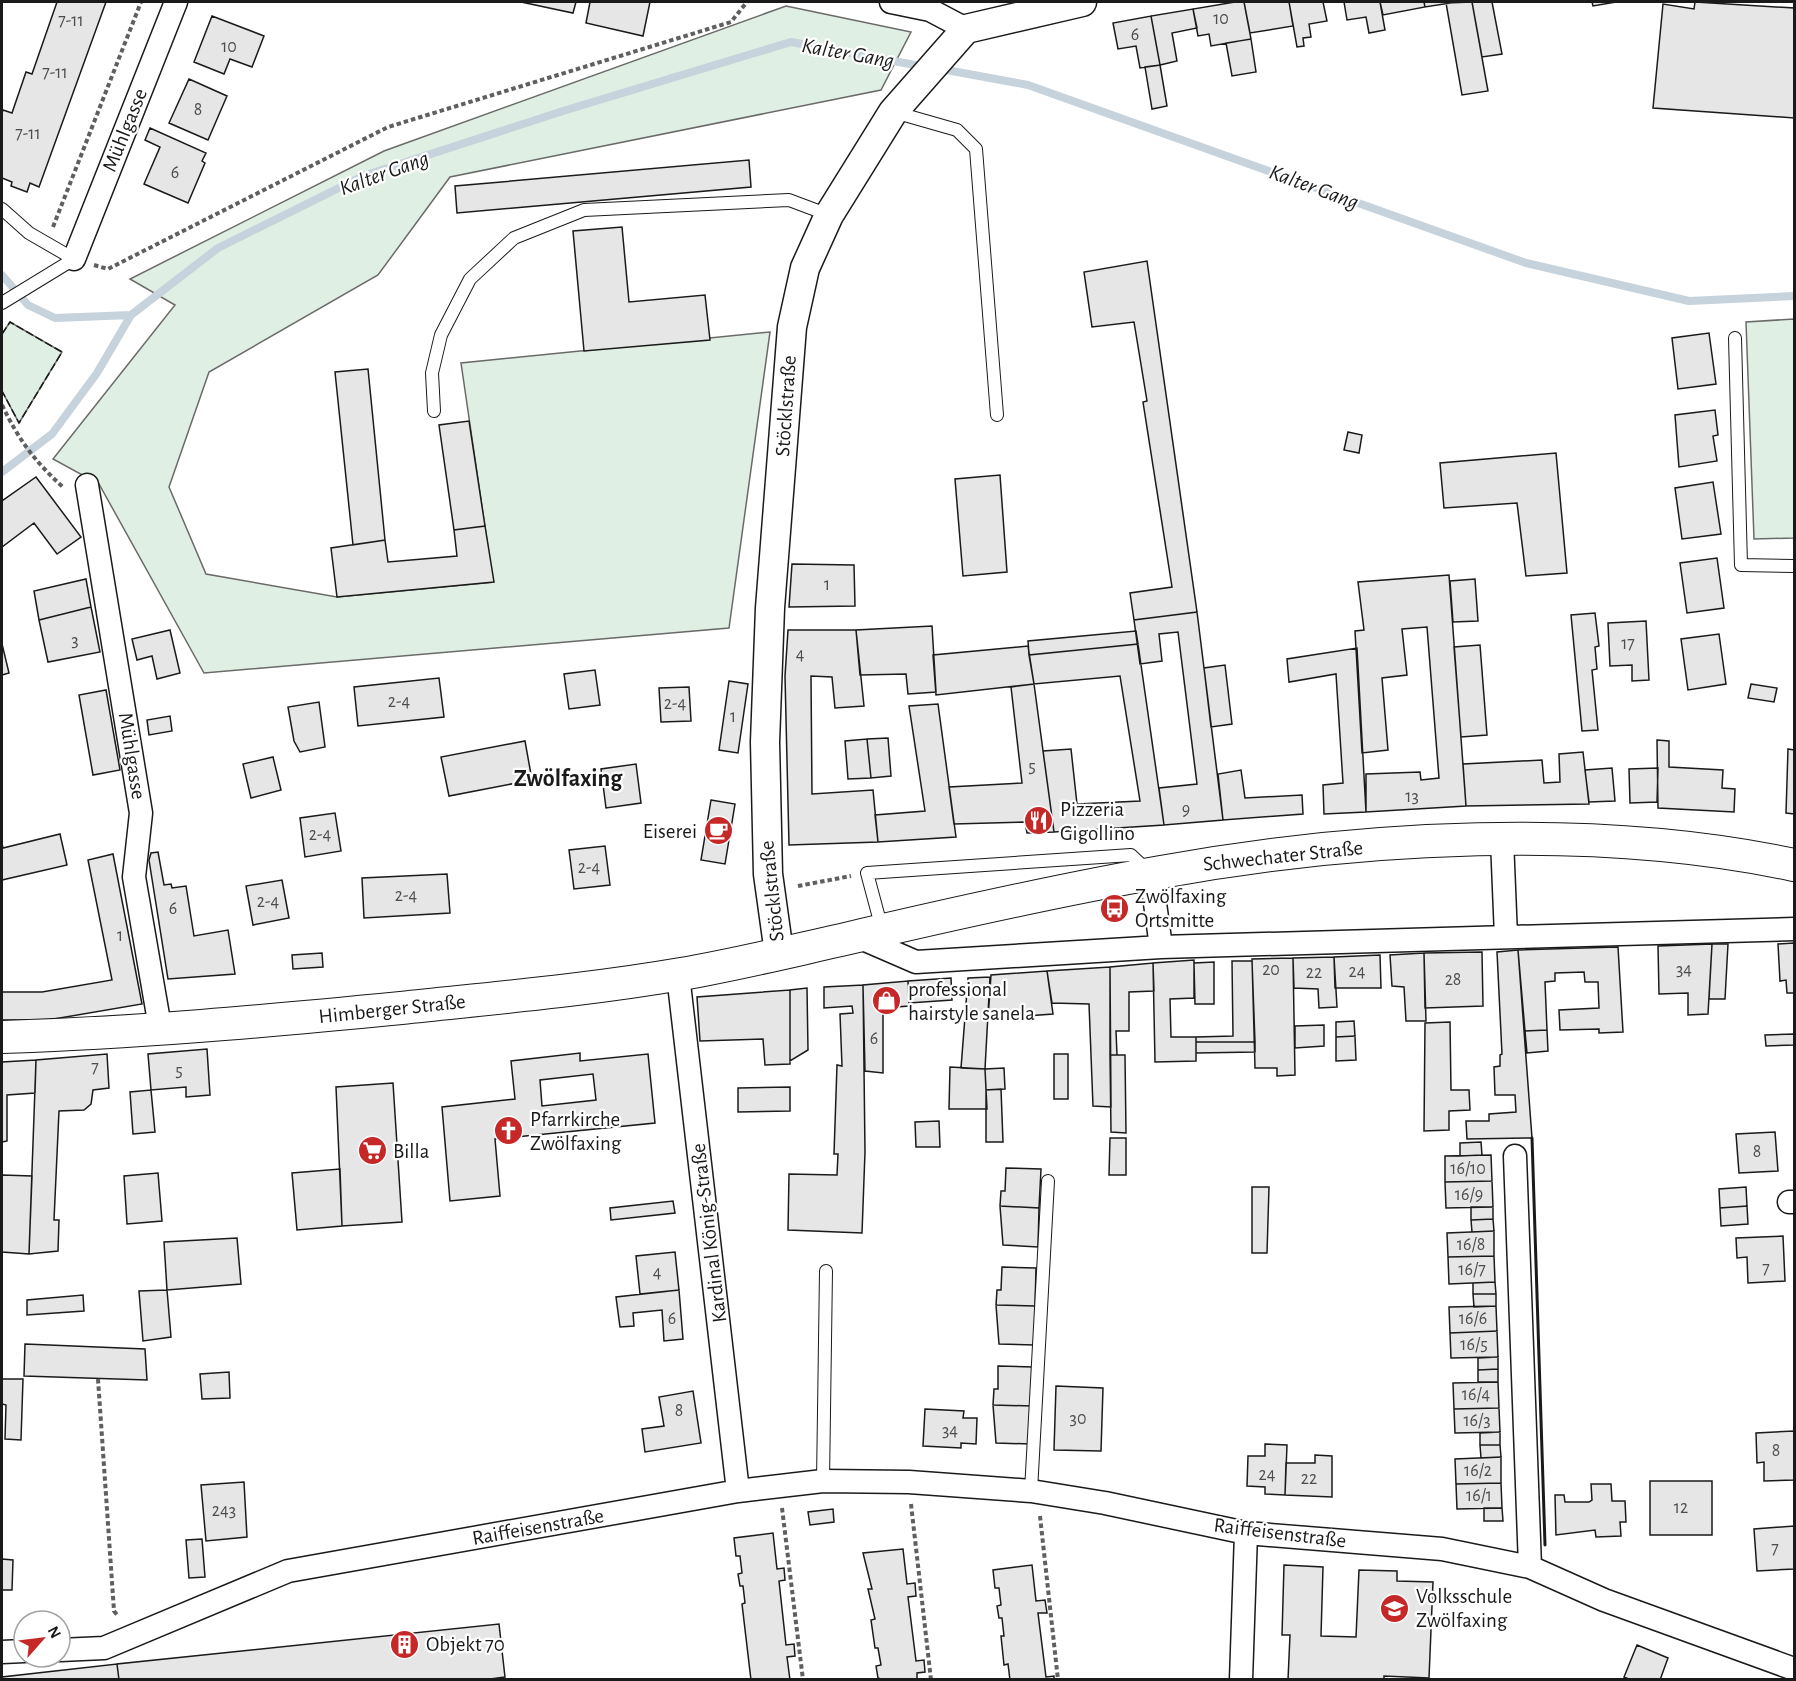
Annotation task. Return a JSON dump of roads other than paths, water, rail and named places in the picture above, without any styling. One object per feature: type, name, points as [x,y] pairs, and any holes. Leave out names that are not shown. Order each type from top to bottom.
[{"type":"main road","name":"Schwechater Straße","points":[[779,953],[1151,874],[1218,862],[1320,851],[1502,840],[1671,845],[1745,854],[1794,865]]},
{"type":"main road","name":"Himberger Straße","points":[[2,1037],[251,1022],[516,996],[678,975],[779,953]]},
{"type":"street","name":"Mühlgasse","points":[[74,259],[176,2]]},
{"type":"street","points":[[891,2],[930,10],[966,29],[1082,2]]},
{"type":"street","name":"Stöcklstraße","points":[[779,953],[768,874],[765,808],[770,608],[792,327],[805,268],[829,215],[894,112],[966,29]]},
{"type":"street","name":"Mühlgasse","points":[[87,485],[141,813],[134,877],[160,1027]]},
{"type":"street","points":[[1502,840],[1506,937]]},
{"type":"street","points":[[1151,874],[1161,947]]},
{"type":"street","points":[[870,933],[916,962],[1161,947],[1794,929]]},
{"type":"street","name":"Kardinal König-Straße","points":[[678,975],[738,1491]]},
{"type":"street","points":[[1515,1156],[1530,1567]]},
{"type":"street","name":"Raiffeisenstraße","points":[[72,1649],[104,1648],[288,1571],[738,1491],[823,1481],[909,1482],[1034,1491],[1105,1503],[1246,1533],[1442,1549],[1530,1567],[1604,1600],[1794,1669]]},
{"type":"street","points":[[1241,1680],[1246,1533]]},
{"type":"lane","points":[[894,112],[957,130],[976,149],[997,415]]},
{"type":"lane","points":[[434,411],[432,373],[441,335],[470,279],[514,238],[584,210],[789,200],[829,215]]},
{"type":"lane","points":[[2,209],[29,233],[74,259],[3,302]]},
{"type":"lane","points":[[1735,338],[1742,566],[1794,566]]},
{"type":"lane","points":[[870,933],[867,873],[1131,855],[1151,874]]},
{"type":"lane","points":[[1034,1491],[1048,1181]]},
{"type":"lane","points":[[823,1481],[826,1271]]},
{"type":"waterway","name":"Kalter Gang","points":[[2,472],[52,434],[97,373],[131,315],[218,248],[363,176],[563,111],[791,42],[926,67]]},
{"type":"waterway","name":"Kalter Gang","points":[[941,69],[1028,85],[1526,263],[1689,301],[1794,296]]},
{"type":"waterway","points":[[2,275],[28,305],[55,318],[131,315]]},
{"type":"place","name":"Pizzeria Gigollino","points":[[1039,821]]},
{"type":"place","name":"Eiserei","points":[[718,831]]},
{"type":"place","name":"Zwölfaxing Ortsmitte","points":[[1114,908]]},
{"type":"place","name":"professional hairstyle sanela","points":[[887,1001]]},
{"type":"place","name":"Pfarrkirche Zwölfaxing","points":[[509,1131]]},
{"type":"place","name":"Billa","points":[[372,1151]]},
{"type":"place","name":"Volksschule Zwölfaxing","points":[[1395,1608]]},
{"type":"place","name":"Objekt 70","points":[[405,1644]]},
{"type":"district","name":"Zwölfaxing","points":[[568,779]]}]
